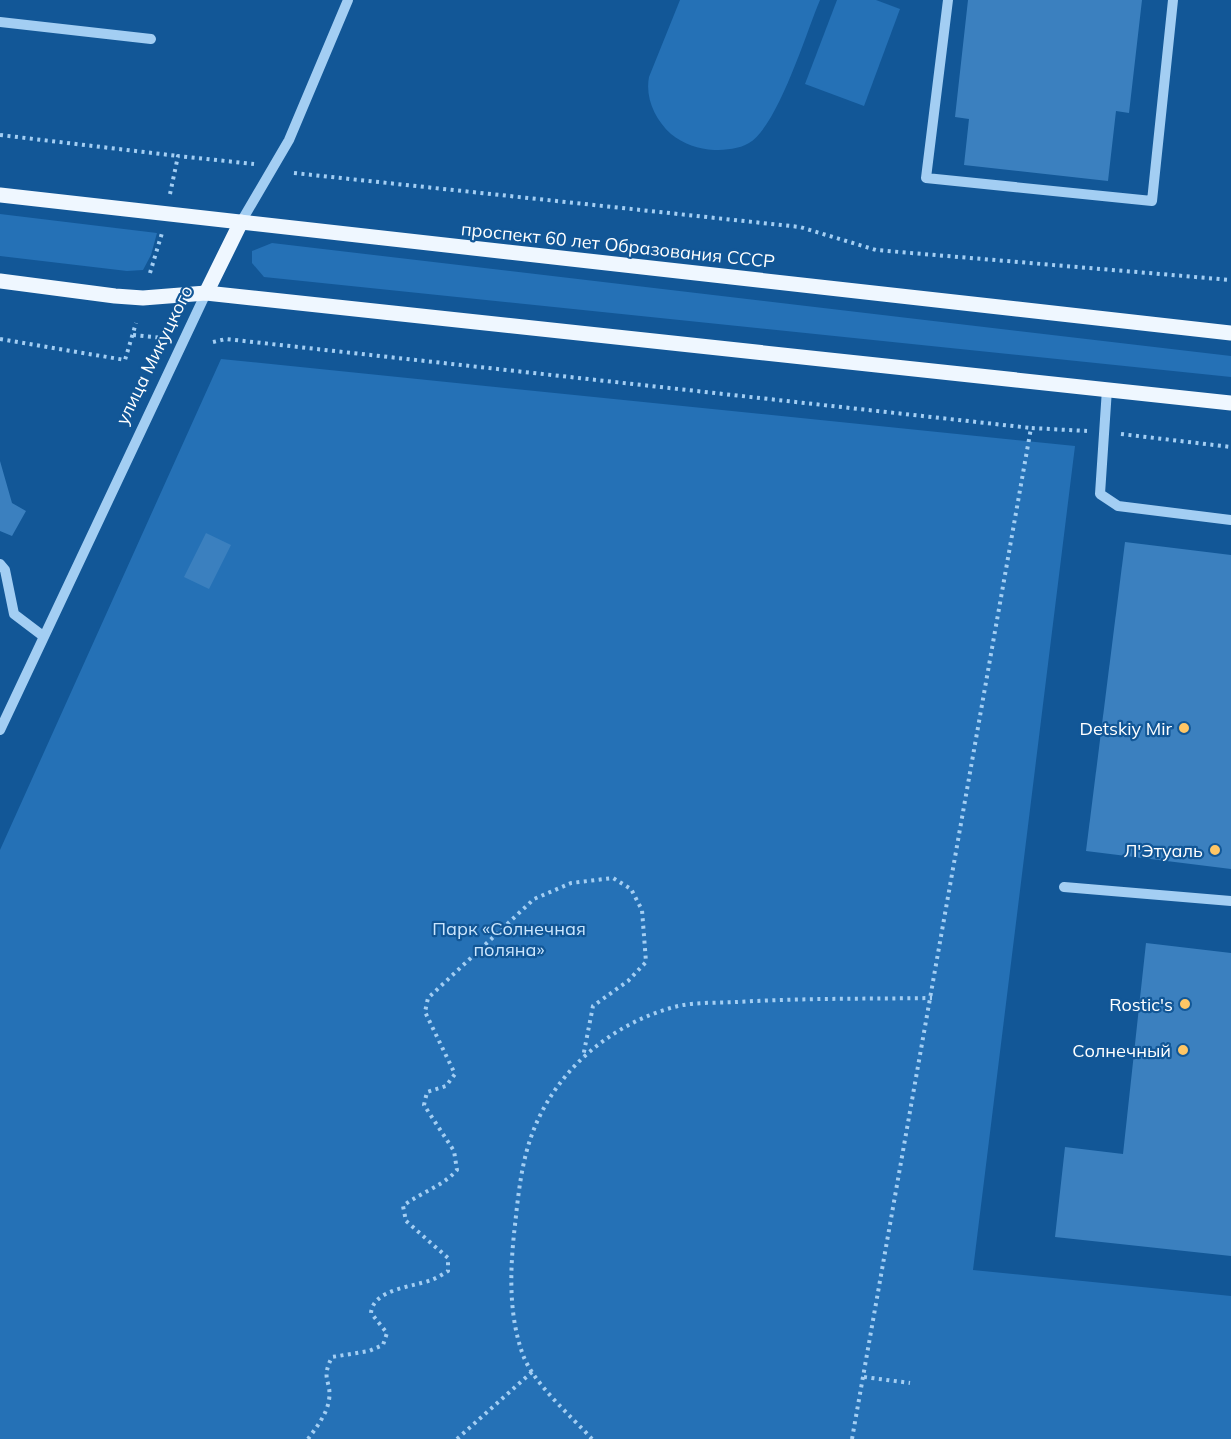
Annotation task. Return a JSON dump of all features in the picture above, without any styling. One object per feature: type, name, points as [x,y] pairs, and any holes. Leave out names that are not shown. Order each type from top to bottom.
[{"type":"main road","name":"проспект 60 лет Образования СССР","points":[[0,195],[1231,333]]},
{"type":"main road","name":"улица Микуцкого","points":[[206,293],[241,222]]},
{"type":"main road","points":[[0,281],[124,297],[206,293],[1231,403]]},
{"type":"street","name":"улица Микуцкого","points":[[241,222],[289,140],[348,0]]},
{"type":"street","points":[[948,0],[926,178],[1152,201],[1173,0]]},
{"type":"street","points":[[0,22],[152,39]]},
{"type":"street","name":"улица Микуцкого","points":[[0,730],[206,293]]},
{"type":"street","points":[[1107,389],[1106,432],[1100,494],[1118,506],[1231,520]]},
{"type":"street","points":[[0,564],[5,570],[14,614],[43,636]]},
{"type":"street","points":[[1064,887],[1231,901]]},
{"type":"path","points":[[0,135],[255,164]]},
{"type":"path","points":[[169,199],[178,156]]},
{"type":"path","points":[[294,173],[800,227],[876,250],[1231,280]]},
{"type":"path","points":[[150,273],[162,231]]},
{"type":"path","points":[[0,339],[125,360],[136,323]]},
{"type":"path","points":[[133,335],[164,338]]},
{"type":"path","points":[[213,342],[226,339],[238,340],[1031,428],[1106,432],[1231,447]]},
{"type":"path","points":[[852,1439],[932,998],[1031,428]]},
{"type":"path","points":[[308,1439],[318,1425],[329,1400],[324,1372],[332,1357],[369,1351],[382,1345],[387,1333],[371,1313],[372,1305],[377,1300],[399,1290],[433,1280],[448,1271],[447,1258],[406,1221],[404,1206],[415,1197],[446,1182],[457,1170],[454,1151],[424,1105],[427,1092],[446,1086],[455,1074],[424,1012],[428,998],[534,899],[571,883],[613,878],[631,889],[642,910],[646,962],[628,981],[593,1006],[583,1057]]},
{"type":"path","points":[[591,1439],[532,1372],[523,1355],[513,1317],[511,1257],[518,1196],[535,1130],[549,1101],[583,1057],[602,1040],[623,1027],[679,1006],[754,1001],[932,998]]},
{"type":"path","points":[[457,1439],[532,1372]]},
{"type":"path","points":[[864,1377],[910,1383]]},
{"type":"green space","points":[[680,0],[820,0],[781,99],[760,133],[745,145],[732,149],[714,150],[686,143],[665,128],[652,108],[648,93],[649,77]]},
{"type":"green space","points":[[837,0],[876,0],[900,9],[864,106],[805,84]]},
{"type":"green space","points":[[0,214],[157,233],[151,255],[143,270],[127,271],[0,256]]},
{"type":"green space","points":[[272,243],[1231,356],[1231,377],[264,277],[252,263],[252,251]]},
{"type":"green space","name":"Парк «Солнечная поляна»","points":[[221,359],[1075,446],[973,1270],[1231,1296],[1231,1439],[0,1439],[0,850]]},
{"type":"building","points":[[968,0],[1142,0],[1129,113],[1116,111],[1108,181],[964,165],[969,119],[955,117]]},
{"type":"building","points":[[0,461],[12,503],[26,511],[12,536],[0,531]]},
{"type":"building","points":[[206,533],[231,545],[209,589],[184,577]]},
{"type":"building","points":[[1125,542],[1231,555],[1231,869],[1086,851]]},
{"type":"building","name":"Солнечный","points":[[1146,943],[1231,953],[1231,1256],[1055,1237],[1065,1147],[1123,1154]]},
{"type":"place","name":"Detskiy Mir","points":[[1184,728]]},
{"type":"place","name":"Л'Этуаль","points":[[1215,850]]},
{"type":"place","name":"Rostic's","points":[[1185,1004]]},
{"type":"place","name":"Солнечный","points":[[1183,1050]]}]
